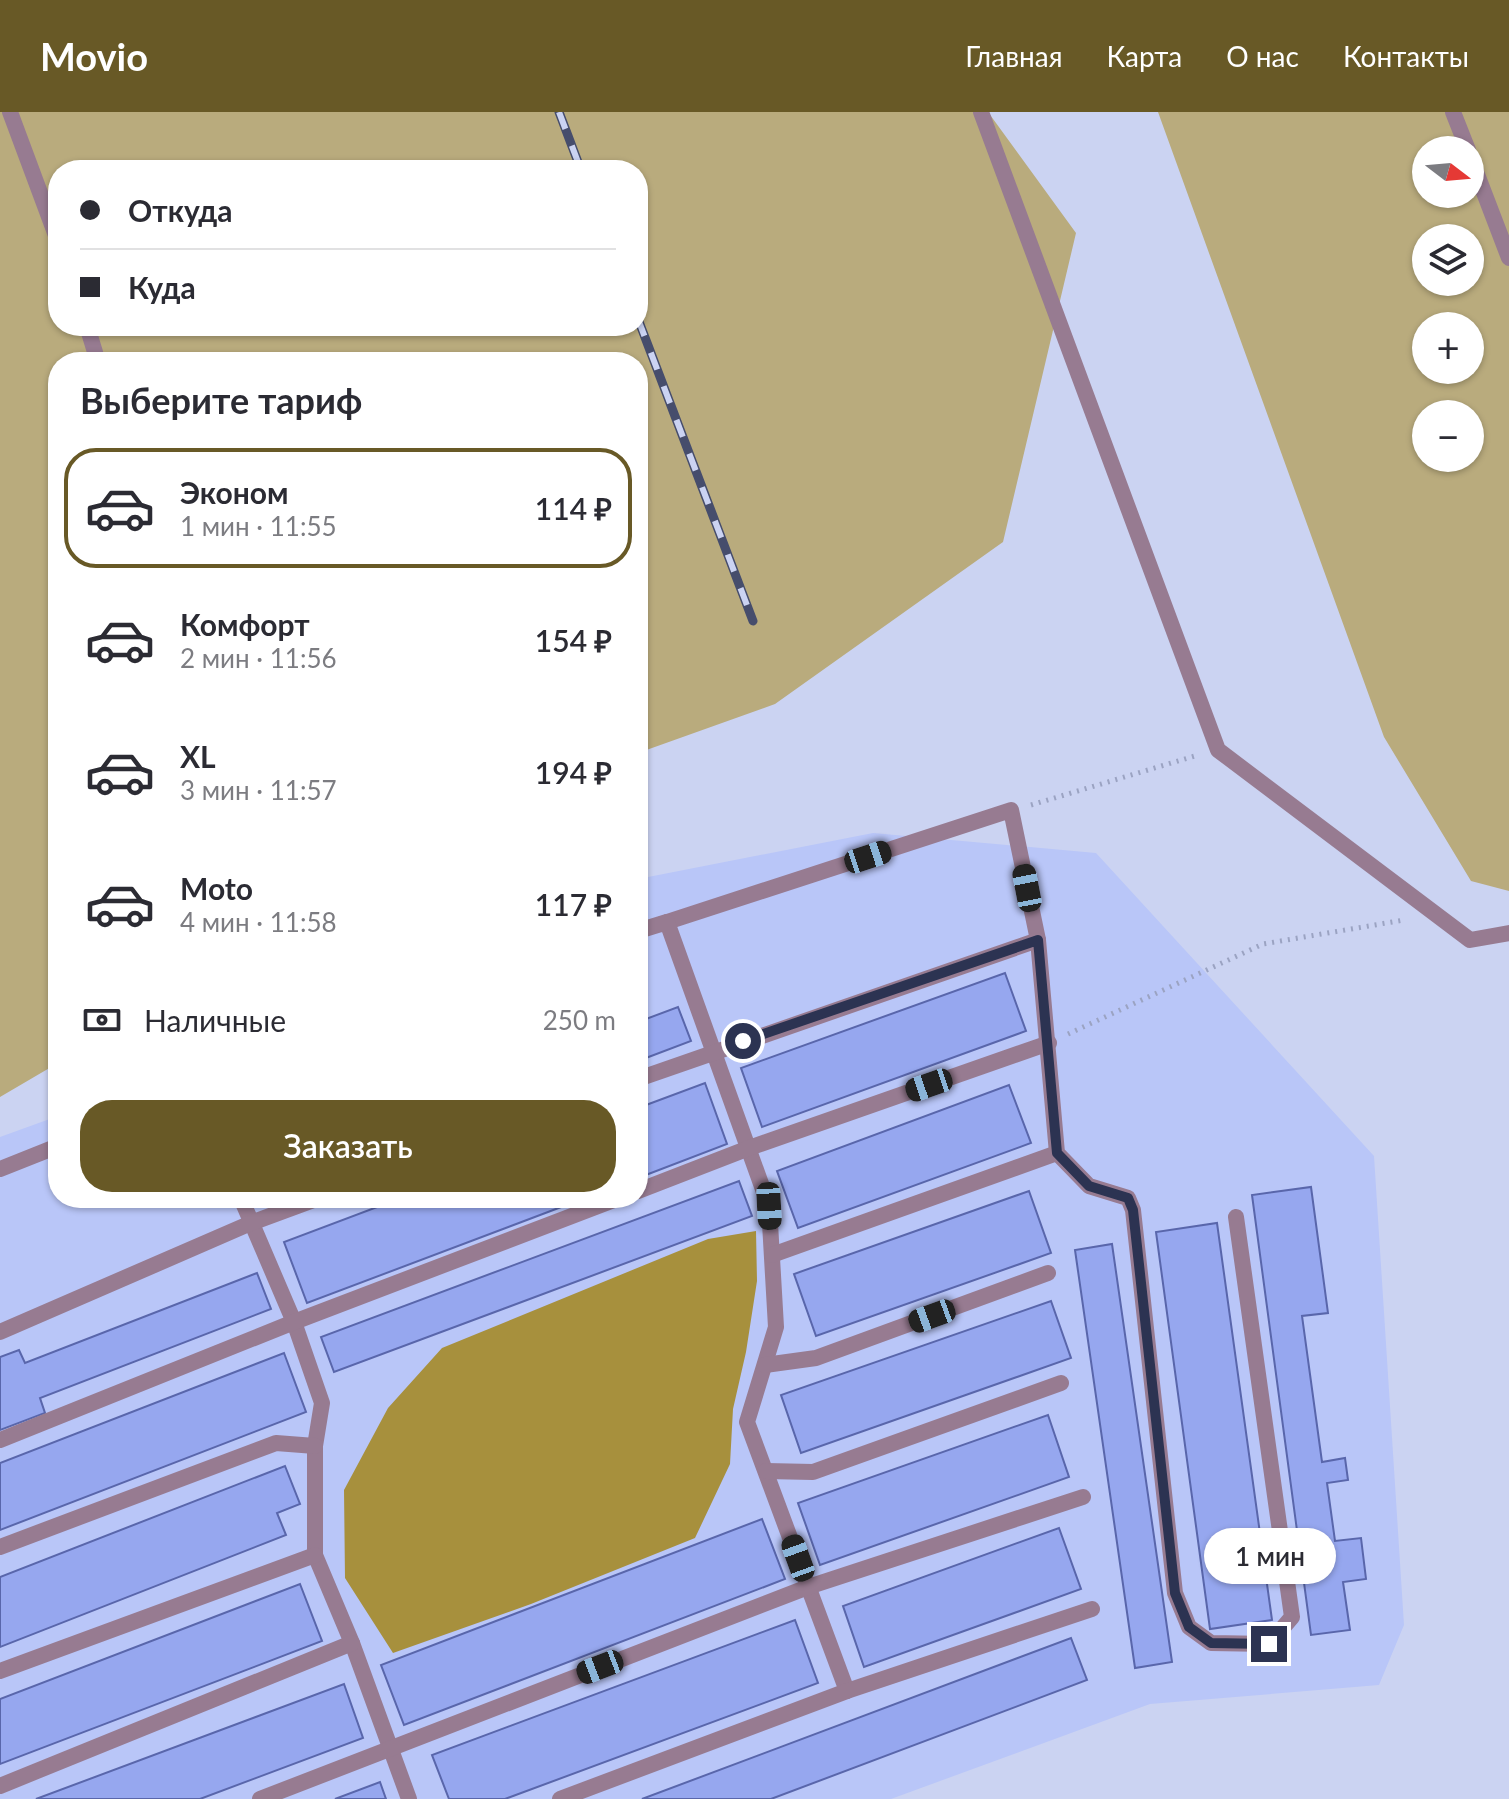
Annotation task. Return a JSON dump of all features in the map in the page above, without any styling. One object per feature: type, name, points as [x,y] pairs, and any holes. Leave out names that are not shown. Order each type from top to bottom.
[{"type":"street","points":[[10,112],[48,214]]},
{"type":"street","points":[[981,112],[1218,750],[1470,940],[1509,933]]},
{"type":"street","points":[[1453,112],[1462,136]]},
{"type":"street","points":[[1484,193],[1509,258]]},
{"type":"street","points":[[648,928],[1011,810],[1038,940],[1057,1153],[1089,1186],[1128,1198],[1133,1210],[1175,1593],[1189,1627],[1211,1643],[1269,1644],[1292,1617],[1236,1217]]},
{"type":"street","points":[[667,922],[769,1206],[776,1327],[747,1422],[847,1691]]},
{"type":"street","points":[[648,1075],[1038,940]]},
{"type":"street","points":[[648,1187],[749,1148],[1049,1043]]},
{"type":"street","points":[[0,1169],[48,1150]]},
{"type":"street","points":[[772,1255],[1057,1153]]},
{"type":"street","points":[[245,1208],[294,1322],[322,1403],[315,1446],[315,1555],[352,1643],[409,1799]]},
{"type":"street","points":[[0,1332],[292,1208]]},
{"type":"street","points":[[0,1440],[294,1322],[593,1208]]},
{"type":"street","points":[[765,1365],[816,1358],[1048,1273]]},
{"type":"street","points":[[766,1471],[813,1472],[1061,1383]]},
{"type":"street","points":[[0,1547],[276,1443],[315,1446]]},
{"type":"street","points":[[260,1799],[808,1587],[1083,1497]]},
{"type":"street","points":[[0,1671],[315,1555]]},
{"type":"street","points":[[560,1799],[847,1691],[1092,1609]]},
{"type":"street","points":[[0,1786],[352,1643]]},
{"type":"path","points":[[1011,810],[1218,750]]},
{"type":"path","points":[[1049,1043],[1263,944],[1436,915]]},
{"type":"shaded area","points":[[0,112],[988,112],[1076,233],[1003,542],[775,704],[648,749],[648,352],[48,352],[48,1069],[0,1097]]},
{"type":"shaded area","points":[[1158,112],[1509,112],[1509,891],[1471,881],[1384,737]]},
{"type":"shaded area","points":[[873,833],[1096,853],[1374,1156],[1404,1625],[1379,1685],[1150,1704],[891,1799],[0,1799],[0,1137],[48,1120],[48,1208],[648,1208],[648,877]]},
{"type":"shaded area","points":[[756,1231],[757,1281],[733,1409],[730,1464],[695,1538],[531,1604],[393,1653],[345,1578],[344,1490],[388,1408],[442,1348],[708,1239]]},
{"type":"building","points":[[1005,973],[1026,1031],[762,1127],[741,1068]]},
{"type":"building","points":[[678,1007],[691,1041],[648,1057],[648,1018]]},
{"type":"building","points":[[705,1083],[727,1144],[648,1174],[648,1104]]},
{"type":"building","points":[[1009,1085],[1031,1143],[798,1228],[777,1171]]},
{"type":"building","points":[[739,1181],[752,1216],[334,1372],[321,1337]]},
{"type":"building","points":[[1311,1187],[1328,1313],[1302,1316],[1322,1462],[1345,1458],[1348,1480],[1327,1483],[1335,1541],[1361,1538],[1366,1579],[1343,1582],[1350,1630],[1311,1635],[1252,1195]]},
{"type":"building","points":[[1029,1191],[1051,1253],[816,1336],[794,1274]]},
{"type":"building","points":[[374,1208],[559,1208],[307,1303],[284,1242]]},
{"type":"building","points":[[1217,1223],[1272,1620],[1210,1629],[1156,1232]]},
{"type":"building","points":[[1112,1244],[1172,1662],[1135,1668],[1075,1250]]},
{"type":"building","points":[[257,1273],[271,1309],[40,1398],[45,1413],[0,1430],[0,1357],[19,1350],[25,1363]]},
{"type":"building","points":[[1051,1301],[1071,1358],[801,1453],[781,1395]]},
{"type":"building","points":[[284,1353],[306,1412],[0,1530],[0,1463]]},
{"type":"building","points":[[1048,1415],[1069,1477],[820,1565],[798,1503]]},
{"type":"building","points":[[285,1466],[300,1504],[277,1513],[286,1535],[0,1647],[0,1577]]},
{"type":"building","points":[[762,1519],[785,1579],[404,1725],[381,1665]]},
{"type":"building","points":[[1059,1528],[1081,1589],[864,1667],[843,1606]]},
{"type":"building","points":[[300,1584],[322,1641],[0,1764],[0,1699]]},
{"type":"building","points":[[795,1620],[818,1683],[505,1799],[449,1799],[432,1755]]},
{"type":"building","points":[[1071,1638],[1087,1680],[771,1799],[642,1799]]},
{"type":"building","points":[[344,1684],[363,1738],[200,1799],[36,1799]]},
{"type":"building","points":[[380,1782],[386,1799],[335,1799]]},
{"type":"railway","points":[[559,112],[577,160]]},
{"type":"railway","points":[[644,336],[753,621]]},
{"type":"route","points":[[743,1041],[1038,940],[1057,1153],[1089,1186],[1128,1198],[1133,1210],[1175,1593],[1189,1627],[1211,1643],[1269,1644]]}]
